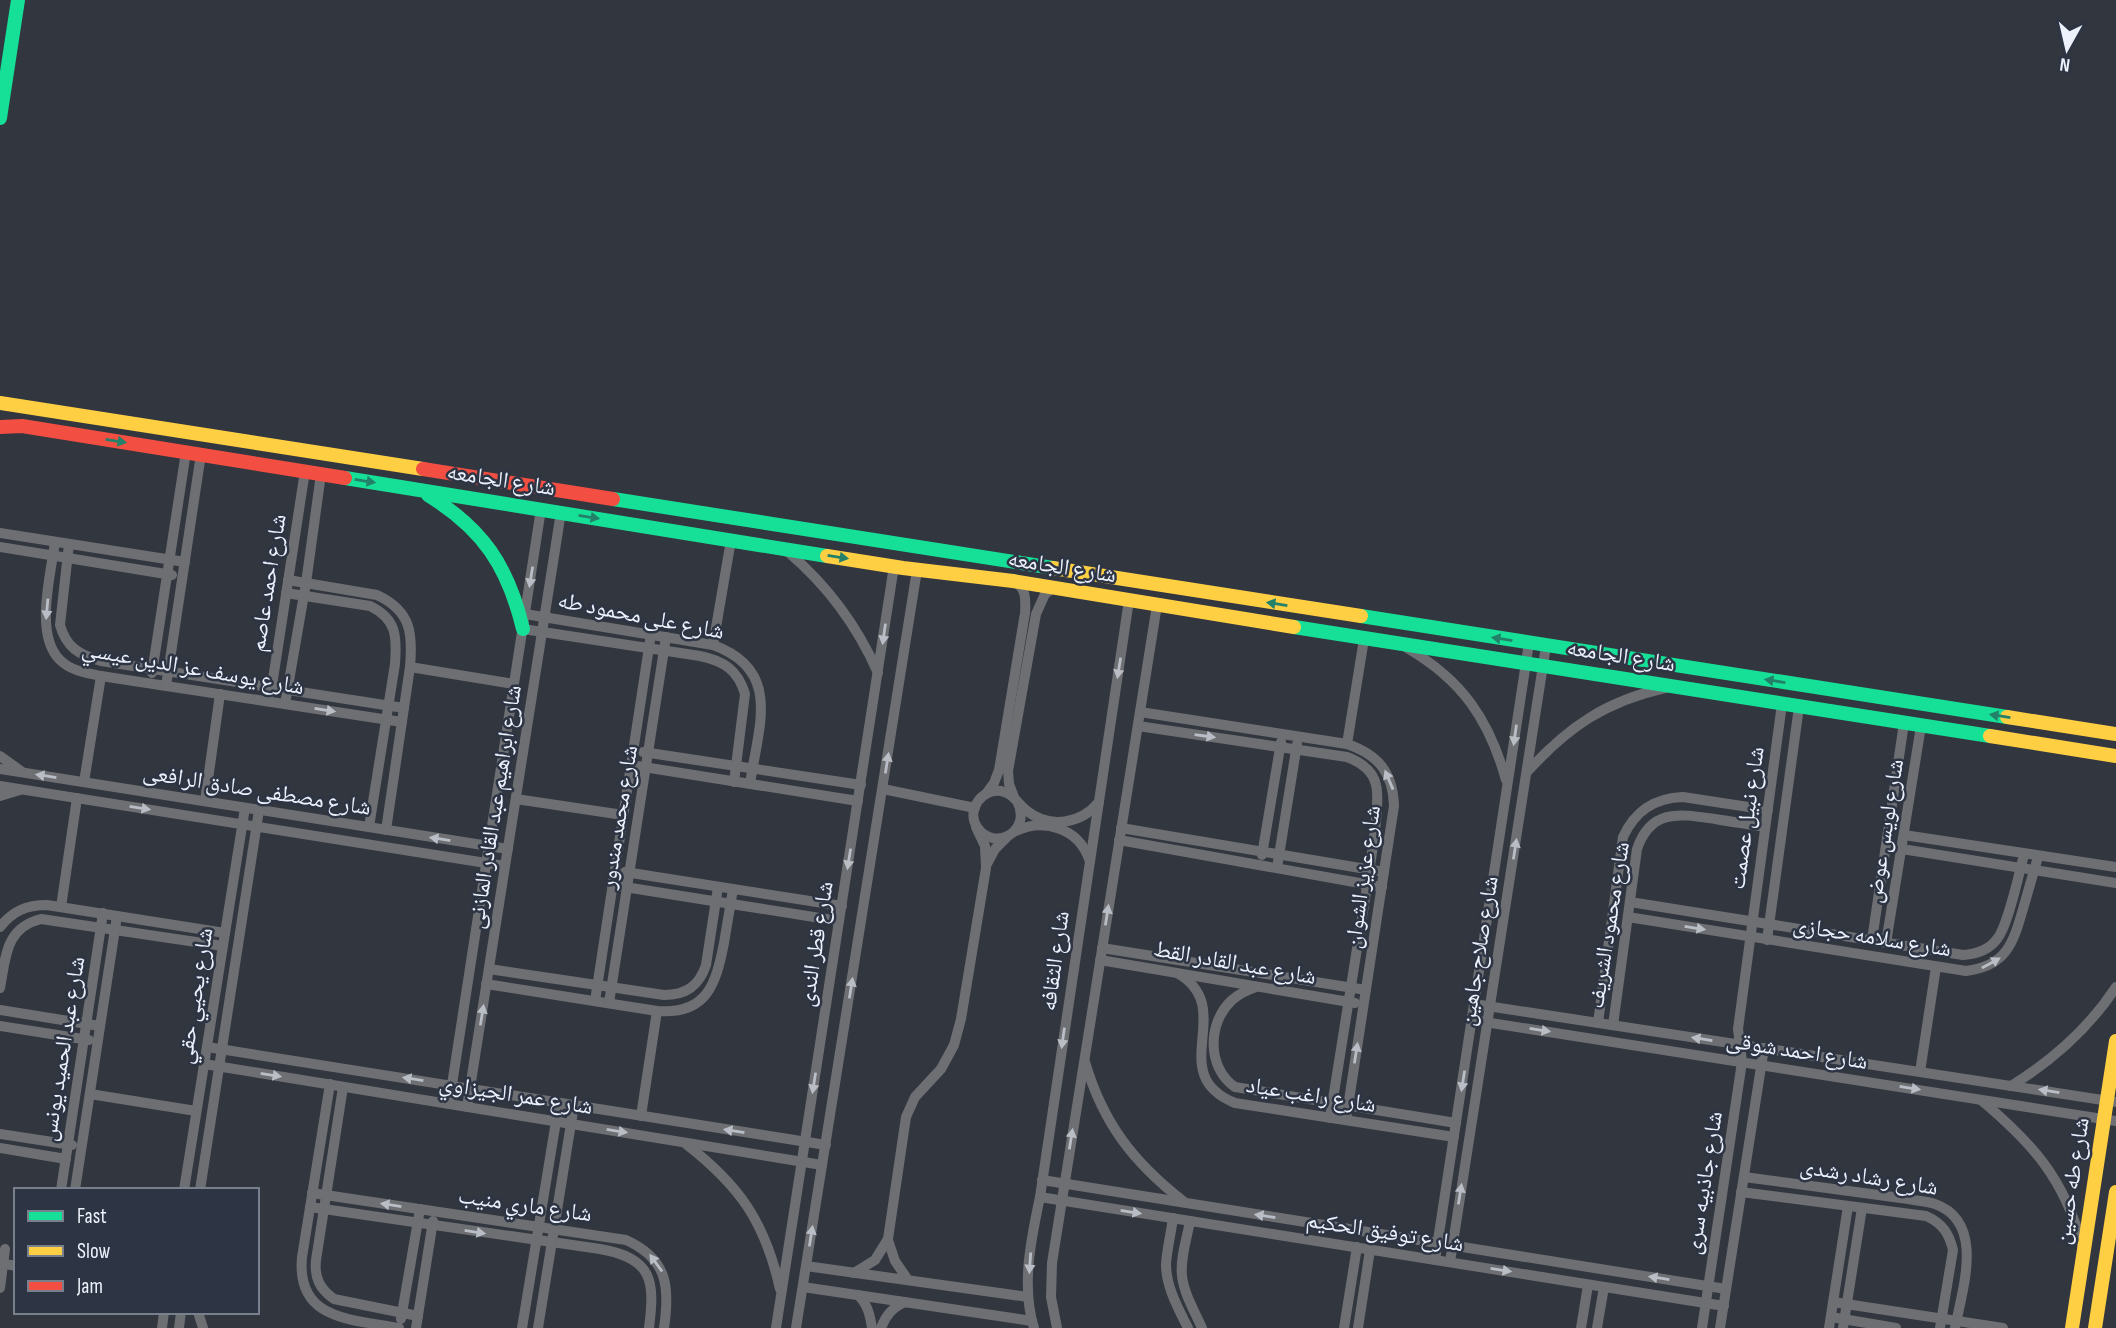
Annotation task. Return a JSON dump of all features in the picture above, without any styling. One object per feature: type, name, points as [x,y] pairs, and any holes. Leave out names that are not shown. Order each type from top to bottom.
[{"type":"street","points":[[0,118],[18,0]]},
{"type":"street","name":"شارع الجامعه","points":[[0,404],[2116,734]]},
{"type":"street","points":[[75,434],[79,417]]},
{"type":"street","name":"شارع الجامعه","points":[[0,427],[22,426],[75,434],[917,570],[1013,581],[1364,639],[2116,756]]},
{"type":"street","points":[[151,684],[170,559],[194,453]]},
{"type":"street","points":[[166,686],[185,562],[194,453]]},
{"type":"street","name":"شارع احمد عاصم","points":[[269,702],[305,471]]},
{"type":"street","name":"شارع احمد عاصم","points":[[285,704],[321,474]]},
{"type":"street","points":[[403,487],[428,495],[444,504],[460,515],[484,540],[504,570],[524,622]]},
{"type":"street","name":"شارع ابراهيم عبد القادر المازنى","points":[[449,1104],[541,509]]},
{"type":"street","name":"شارع ابراهيم عبد القادر المازنى","points":[[467,1107],[561,513]]},
{"type":"street","points":[[0,533],[185,562]]},
{"type":"street","points":[[713,645],[731,540]]},
{"type":"street","name":"شارع يوسف عز الدين عيسي","points":[[55,542],[47,611],[47,638],[52,650],[72,668],[101,676],[402,722]]},
{"type":"street","name":"شارع يوسف عز الدين عيسي","points":[[69,544],[60,625],[69,646],[78,653],[89,658],[153,669],[404,708]]},
{"type":"street","points":[[0,547],[183,576]]},
{"type":"street","points":[[774,547],[788,552],[801,563],[835,599],[864,642],[878,674]]},
{"type":"street","points":[[854,1272],[875,1260],[888,1239],[906,1117],[915,1097],[941,1069],[957,1031],[986,868],[985,846],[976,827],[975,808],[994,782],[999,769],[1025,612],[1024,591],[1021,585],[1013,581],[1016,563]]},
{"type":"street","name":"شارع قطر الندى","points":[[776,1328],[894,566]]},
{"type":"street","name":"شارع قطر الندى","points":[[796,1328],[917,570]]},
{"type":"street","points":[[288,580],[377,595],[389,601],[407,621],[411,634],[410,667],[386,830]]},
{"type":"street","points":[[986,868],[995,849],[1018,827],[1021,818],[1021,809],[1009,784],[1008,771],[1036,614],[1045,594],[1053,588]]},
{"type":"street","points":[[286,593],[370,606],[393,626],[396,646],[369,827]]},
{"type":"street","name":"شارع الثقافه","points":[[1033,1324],[1028,1297],[1030,1255],[1129,600]]},
{"type":"street","name":"شارع الثقافه","points":[[1057,1328],[1050,1281],[1157,605]]},
{"type":"street","name":"شارع على محمود طه","points":[[524,622],[545,617],[713,645],[738,656],[749,665],[761,693],[750,784]]},
{"type":"street","name":"شارع على محمود طه","points":[[524,622],[542,632],[725,663],[735,671],[745,694],[734,782]]},
{"type":"street","name":"شارع محمد مندور","points":[[594,1001],[651,634]]},
{"type":"street","name":"شارع محمد مندور","points":[[609,1003],[666,637]]},
{"type":"street","points":[[1347,744],[1364,639]]},
{"type":"street","name":"شارع صلاح جاهين","points":[[1436,1260],[1530,643]]},
{"type":"street","points":[[1400,644],[1432,663],[1459,688],[1481,717],[1498,750],[1508,785]]},
{"type":"street","name":"شارع صلاح جاهين","points":[[1450,1262],[1546,646]]},
{"type":"street","points":[[410,667],[514,684]]},
{"type":"street","points":[[85,782],[101,676]]},
{"type":"street","points":[[1527,771],[1550,746],[1577,724],[1606,707],[1638,694],[1671,687]]},
{"type":"street","points":[[205,801],[220,694]]},
{"type":"street","name":"شارع نبيل عصمت","points":[[1740,1045],[1738,1029],[1782,704]]},
{"type":"street","name":"شارع نبيل عصمت","points":[[1767,940],[1799,707]]},
{"type":"street","name":"شارع عزيز الشوان","points":[[1139,712],[1347,744],[1373,756],[1382,766],[1391,785],[1394,806],[1346,1120]]},
{"type":"street","points":[[2026,742],[2030,721]]},
{"type":"street","name":"شارع لويس عوض","points":[[1872,940],[1904,723]]},
{"type":"street","name":"شارع عزيز الشوان","points":[[1138,726],[1347,757],[1360,762],[1370,772],[1376,784],[1378,798],[1370,869],[1330,1118]]},
{"type":"street","name":"شارع لويس عوض","points":[[1886,943],[1921,726]]},
{"type":"street","points":[[1261,865],[1282,734]]},
{"type":"street","points":[[1277,868],[1298,737]]},
{"type":"street","points":[[633,750],[861,785]]},
{"type":"street","points":[[0,756],[24,773]]},
{"type":"street","points":[[631,765],[858,802]]},
{"type":"street","name":"شارع مصطفى صادق الرافعى","points":[[0,769],[508,849]]},
{"type":"street","name":"شارع مصطفى صادق الرافعى","points":[[0,786],[505,866]]},
{"type":"street","points":[[883,789],[975,808]]},
{"type":"street","points":[[0,796],[22,790]]},
{"type":"street","points":[[986,794],[1001,791],[1016,799],[1035,816],[1058,822],[1081,817],[1099,801]]},
{"type":"street","name":"شارع محمود الشريف","points":[[1598,1023],[1623,837],[1628,825],[1646,807],[1670,798],[1683,797],[1768,810]]},
{"type":"street","points":[[61,907],[77,798]]},
{"type":"street","points":[[516,799],[623,815]]},
{"type":"street","name":"شارع يحيي حقي","points":[[184,1188],[245,808]]},
{"type":"street","name":"شارع يحيي حقي","points":[[200,1188],[259,810]]},
{"type":"street","name":"شارع محمود الشريف","points":[[1613,1025],[1637,849],[1647,829],[1655,822],[1675,815],[1765,827]]},
{"type":"street","points":[[976,827],[992,838],[1001,838],[1024,828],[1049,825],[1072,835],[1081,844],[1090,861]]},
{"type":"street","points":[[1121,828],[1384,872]]},
{"type":"street","points":[[1904,835],[2116,867]]},
{"type":"street","points":[[1119,840],[1382,887]]},
{"type":"street","points":[[1902,849],[2116,883]]},
{"type":"street","name":"شارع سلامه حجازى","points":[[1630,902],[1963,955],[1982,951],[1997,940],[2002,932],[2024,855]]},
{"type":"street","name":"شارع سلامه حجازى","points":[[1628,918],[1936,967],[1978,970],[2000,958],[2015,938],[2038,856]]},
{"type":"street","points":[[615,871],[842,906]]},
{"type":"street","points":[[612,885],[839,921]]},
{"type":"street","points":[[489,969],[664,995],[687,992],[696,985],[706,965],[718,887]]},
{"type":"street","points":[[486,984],[657,1011],[680,1010],[708,992],[718,973],[733,889]]},
{"type":"street","points":[[0,927],[8,917],[26,907],[47,905],[225,933]]},
{"type":"street","name":"شارع عبد الحميد يونس","points":[[61,1188],[103,913]]},
{"type":"street","name":"شارع عبد الحميد يونس","points":[[75,1188],[117,915]]},
{"type":"street","points":[[0,988],[14,934],[22,927],[41,919],[223,946]]},
{"type":"street","points":[[1850,953],[1852,937]]},
{"type":"street","name":"شارع عبد القادر القط","points":[[1102,948],[1366,990]]},
{"type":"street","name":"شارع عبد القادر القط","points":[[1100,960],[1364,1004]]},
{"type":"street","points":[[1920,1072],[1936,967]]},
{"type":"street","name":"شارع راغب عياد","points":[[1177,973],[1188,979],[1203,1001],[1203,1073],[1210,1087],[1221,1098],[1235,1103],[1454,1137]]},
{"type":"street","name":"شارع راغب عياد","points":[[1256,987],[1242,992],[1231,1001],[1222,1012],[1213,1039],[1214,1053],[1225,1080],[1235,1087],[1457,1123]]},
{"type":"street","points":[[2011,1086],[2058,1053],[2084,1028],[2116,987]]},
{"type":"street","name":"شارع احمد شوقى","points":[[1474,1004],[2111,1101]]},
{"type":"street","points":[[0,1010],[100,1026]]},
{"type":"street","points":[[641,1116],[657,1011]]},
{"type":"street","name":"شارع احمد شوقى","points":[[1472,1020],[2110,1120]]},
{"type":"street","points":[[0,1026],[98,1042]]},
{"type":"street","name":"شارع طه حسين","points":[[2072,1328],[2110,1120],[2116,1041]]},
{"type":"street","name":"شارع جاذبيه سرى","points":[[1702,1328],[1742,1062],[1740,1045]]},
{"type":"street","name":"شارع عمر الجيزاوي","points":[[207,1046],[826,1145]]},
{"type":"street","name":"شارع جاذبيه سرى","points":[[1720,1328],[1764,1048]]},
{"type":"street","points":[[1084,1057],[1104,1114],[1120,1140],[1139,1163],[1186,1203]]},
{"type":"street","name":"شارع عمر الجيزاوي","points":[[204,1064],[822,1164]]},
{"type":"street","points":[[330,1084],[301,1269],[306,1293],[313,1303],[333,1316],[399,1328],[420,1209]]},
{"type":"street","points":[[343,1087],[315,1272],[318,1283],[325,1293],[346,1303],[418,1316]]},
{"type":"street","points":[[90,1094],[196,1111]]},
{"type":"street","points":[[1980,1099],[2021,1135],[2054,1177],[2067,1201],[2084,1251]]},
{"type":"street","points":[[522,1328],[559,1103]]},
{"type":"street","points":[[538,1328],[574,1105]]},
{"type":"street","points":[[0,1134],[82,1146]]},
{"type":"street","points":[[683,1142],[709,1162],[748,1206],[773,1259],[781,1296]]},
{"type":"street","points":[[0,1148],[66,1159]]},
{"type":"street","name":"شارع رشاد رشدى","points":[[1744,1177],[1908,1199],[1945,1209],[1965,1233],[1967,1256],[1956,1324]]},
{"type":"street","name":"شارع توفيق الحكيم","points":[[1042,1180],[1726,1289]]},
{"type":"street","name":"شارع رشاد رشدى","points":[[1741,1192],[1926,1216],[1937,1221],[1951,1238],[1953,1250],[1941,1323]]},
{"type":"street","name":"شارع طه حسين","points":[[2095,1328],[2116,1192]]},
{"type":"street","name":"شارع ماري منيب","points":[[312,1193],[626,1240],[648,1253],[663,1273],[667,1309],[664,1328]]},
{"type":"street","name":"شارع توفيق الحكيم","points":[[1040,1197],[1724,1306]]},
{"type":"street","points":[[1905,1213],[1908,1199]]},
{"type":"street","points":[[1848,1206],[1830,1323],[1895,1328]]},
{"type":"street","name":"شارع ماري منيب","points":[[310,1207],[613,1251],[634,1260],[642,1268],[652,1289],[649,1328]]},
{"type":"street","points":[[1844,1324],[1862,1208]]},
{"type":"street","points":[[416,1328],[435,1212]]},
{"type":"street","points":[[1173,1218],[1166,1262],[1167,1273],[1172,1293],[1188,1328]]},
{"type":"street","points":[[1190,1221],[1182,1276],[1202,1328]]},
{"type":"street","points":[[888,1239],[895,1261],[908,1280]]},
{"type":"street","points":[[1344,1328],[1356,1247]]},
{"type":"street","points":[[0,1288],[2,1263],[7,1249]]},
{"type":"street","points":[[1358,1328],[1370,1250]]},
{"type":"street","points":[[806,1266],[1028,1297]]},
{"type":"street","points":[[1581,1328],[1588,1284]]},
{"type":"street","points":[[803,1287],[1033,1324]]},
{"type":"street","points":[[1597,1328],[1604,1287]]},
{"type":"street","points":[[858,1295],[869,1310],[872,1328]]},
{"type":"street","points":[[881,1328],[892,1309],[905,1302]]},
{"type":"street","points":[[1833,1302],[1941,1323],[2003,1328]]},
{"type":"traffic: fast","points":[[0,118],[18,0]]},
{"type":"traffic: fast","points":[[345,478],[827,556]]},
{"type":"traffic: fast","points":[[428,495],[464,521],[490,551],[510,586],[523,629]]},
{"type":"traffic: fast","points":[[613,499],[1053,568]]},
{"type":"traffic: fast","points":[[1361,616],[2007,717]]},
{"type":"traffic: fast","points":[[1294,627],[1990,736]]},
{"type":"traffic: slow","points":[[0,403],[423,469]]},
{"type":"traffic: slow","points":[[827,556],[1013,581],[1294,627]]},
{"type":"traffic: slow","points":[[1053,568],[1361,616]]},
{"type":"traffic: slow","points":[[2007,717],[2116,734]]},
{"type":"traffic: slow","points":[[1990,736],[2116,756]]},
{"type":"traffic: slow","points":[[2072,1328],[2116,1041]]},
{"type":"traffic: slow","points":[[2095,1328],[2116,1192]]},
{"type":"traffic: jam","points":[[0,427],[22,426],[345,478]]},
{"type":"traffic: jam","points":[[423,469],[613,499]]}]
